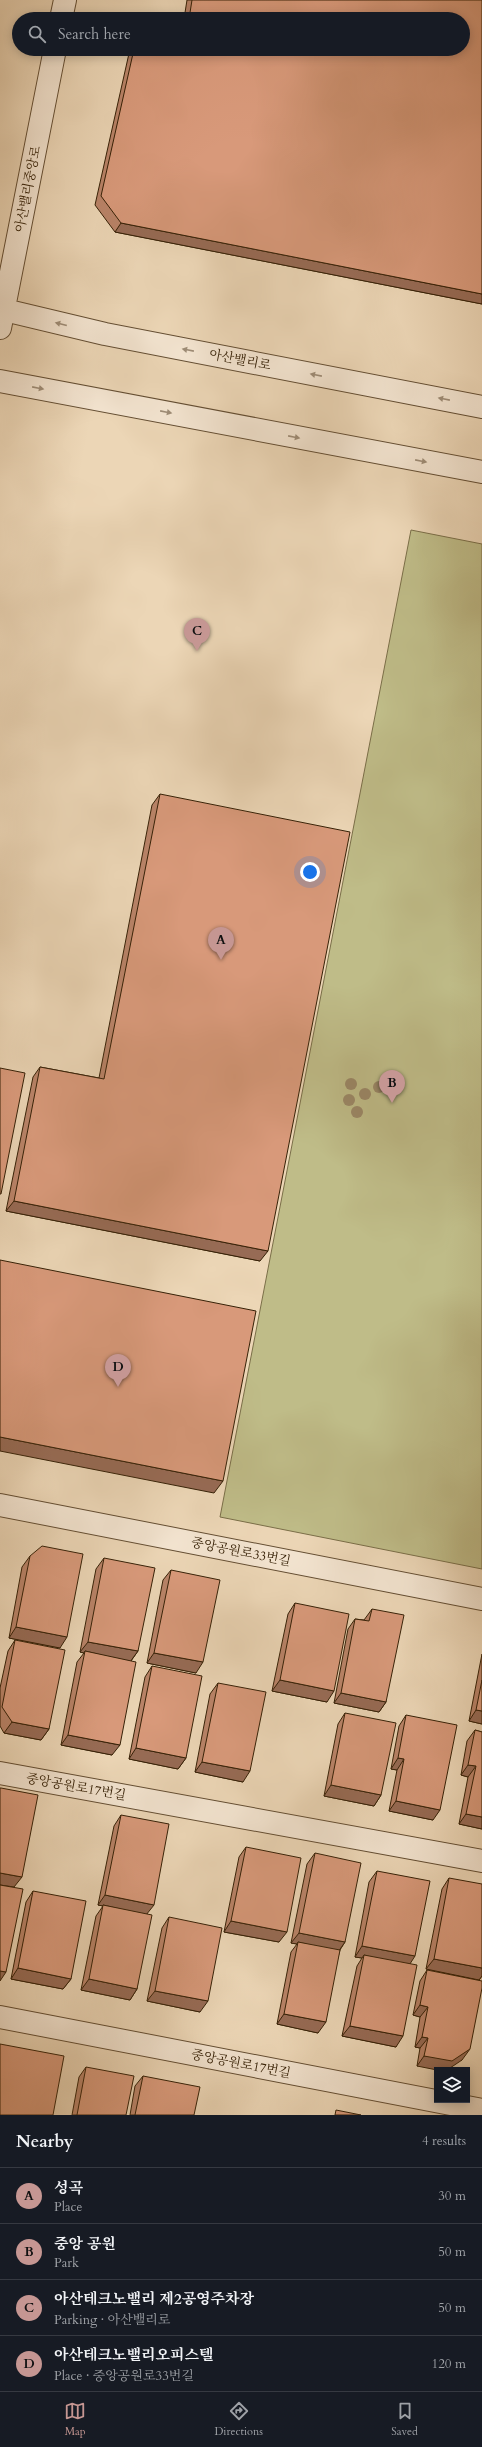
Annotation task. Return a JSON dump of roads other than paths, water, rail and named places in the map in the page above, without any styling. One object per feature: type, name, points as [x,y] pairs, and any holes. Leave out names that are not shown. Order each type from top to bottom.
[{"type":"street","points":[[62,12],[65,0]]},
{"type":"street","name":"아산밸리중앙로","points":[[1,316],[54,56]]},
{"type":"street","name":"아산밸리로","points":[[1,316],[105,334],[482,407]]},
{"type":"street","points":[[0,381],[482,472]]},
{"type":"street","name":"중앙공원로33번길","points":[[0,1505],[482,1599]]},
{"type":"street","name":"중앙공원로17번길","points":[[0,1773],[482,1861]]},
{"type":"street","name":"중앙공원로17번길","points":[[0,2017],[482,2110]]},
{"type":"place","name":"아산테크노밸리 제2공영주차장","points":[[197,651]]},
{"type":"place","name":"성곡","points":[[221,960]]},
{"type":"place","name":"중앙 공원","points":[[392,1103]]},
{"type":"place","name":"아산테크노밸리오피스텔","points":[[118,1387]]}]
